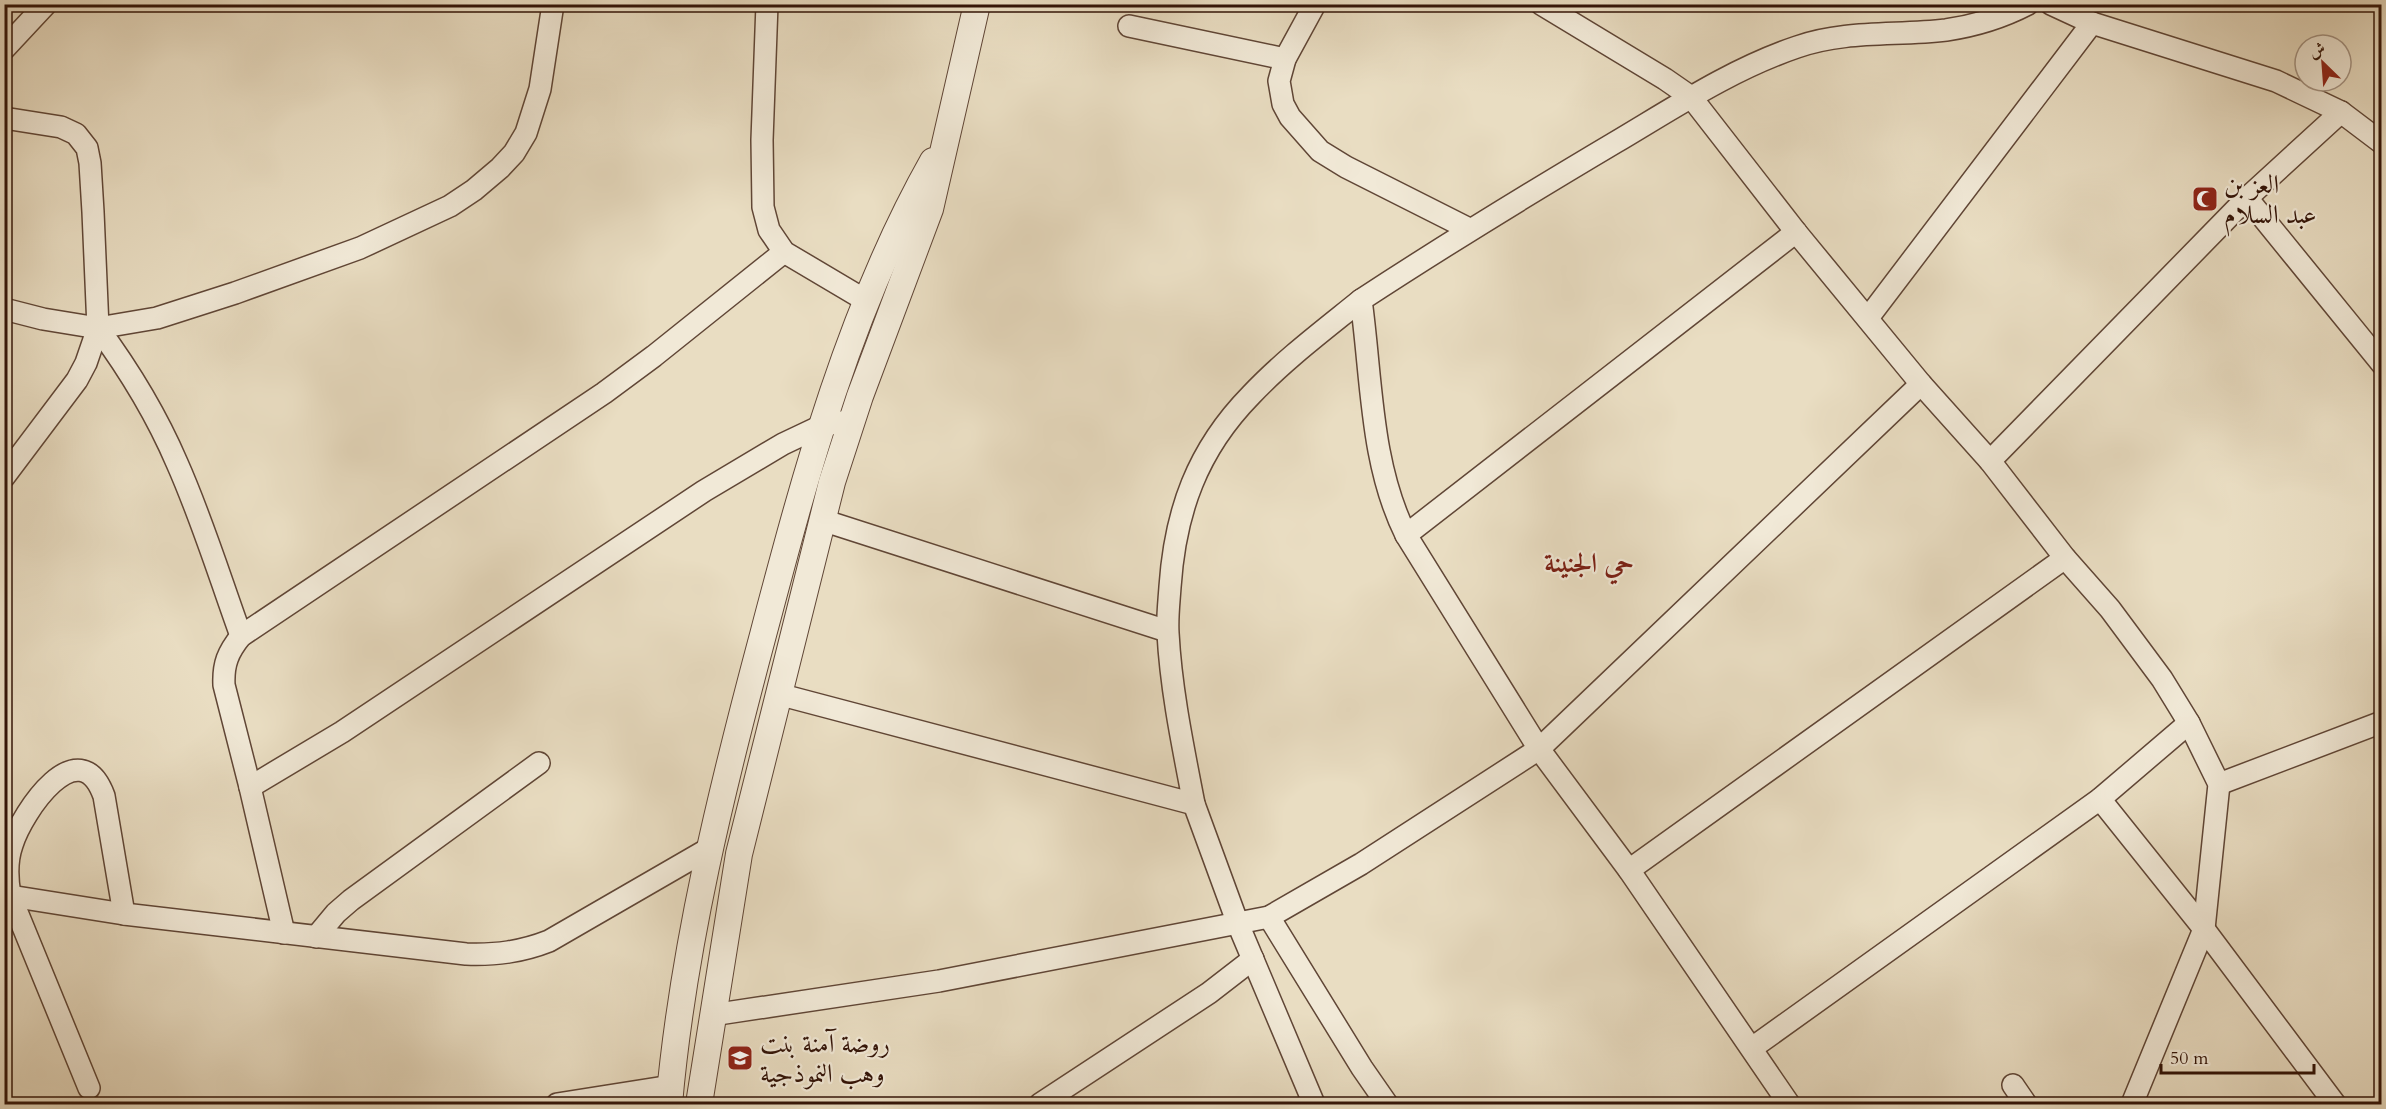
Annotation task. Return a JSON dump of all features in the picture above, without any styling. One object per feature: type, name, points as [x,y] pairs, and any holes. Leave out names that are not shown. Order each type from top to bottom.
[{"type":"street","points":[[4,49],[46,4]]},
{"type":"street","points":[[4,309],[43,320],[98,328],[157,318],[360,248],[450,206],[474,190],[514,153],[526,133],[540,89],[553,4]]},
{"type":"street","points":[[767,4],[762,140],[763,207],[769,230],[784,252],[865,300]]},
{"type":"street","points":[[699,1104],[740,854],[778,694],[832,482],[852,420],[930,209],[977,4]]},
{"type":"street","points":[[1315,4],[1285,59],[1279,81],[1283,104],[1302,132],[1320,151],[1346,167],[1469,229]]},
{"type":"street","points":[[1541,4],[1691,97],[1796,232],[1921,384],[1990,461],[2065,558],[2110,609],[2189,723],[2219,784],[2204,929],[2132,1104]]},
{"type":"street","points":[[1314,1104],[1238,924],[1194,804],[1178,720],[1167,631],[1173,550],[1181,514],[1196,472],[1221,431],[1250,396],[1275,371],[1361,300],[1469,229],[1691,97],[1757,61],[1801,46],[1848,35],[1946,30],[1993,19],[2028,4]]},
{"type":"street","points":[[2051,4],[2092,23],[2276,81],[2341,111],[2382,143]]},
{"type":"street","points":[[1868,318],[2092,23]]},
{"type":"street","points":[[1129,26],[1285,59]]},
{"type":"street","points":[[1990,461],[2247,198],[2341,111]]},
{"type":"street","points":[[4,118],[61,127],[76,134],[87,148],[92,192],[98,328],[86,363],[77,380],[4,477]]},
{"type":"street","points":[[556,1104],[670,1095],[687,969],[710,848],[756,661],[821,426],[865,300],[911,199],[948,135]]},
{"type":"street","points":[[2247,198],[2382,364]]},
{"type":"street","points":[[1406,535],[1796,232]]},
{"type":"street","points":[[284,933],[224,685],[225,659],[241,636],[604,393],[784,252]]},
{"type":"street","points":[[1361,300],[1377,444],[1394,511],[1406,535],[1539,749],[1629,870],[1789,1104]]},
{"type":"street","points":[[98,328],[126,365],[169,445],[241,636]]},
{"type":"street","points":[[712,1015],[939,981],[1269,917],[1361,864],[1539,749],[1921,384]]},
{"type":"street","points":[[250,787],[342,732],[704,491],[783,444],[821,426],[852,420]]},
{"type":"street","points":[[822,520],[1167,631]]},
{"type":"street","points":[[1629,870],[2065,558]]},
{"type":"street","points":[[778,694],[1194,804]]},
{"type":"street","points":[[2219,784],[2382,722]]},
{"type":"street","points":[[1752,1048],[2100,799],[2189,723]]},
{"type":"street","points":[[316,937],[336,913],[351,900],[539,763]]},
{"type":"street","points":[[89,1088],[7,895],[8,862],[12,844],[21,823],[41,794],[57,778],[75,770],[85,772],[95,778],[104,796],[124,914]]},
{"type":"street","points":[[2100,799],[2204,929],[2335,1104]]},
{"type":"street","points":[[7,895],[124,914],[466,954],[501,955],[549,941],[710,848]]},
{"type":"street","points":[[1269,917],[1362,1068],[1387,1104]]},
{"type":"street","points":[[1040,1104],[1209,993],[1253,959]]},
{"type":"street","points":[[2013,1085],[2026,1104]]},
{"type":"place","name":"العز بن عبد السلام","points":[[2205,199]]},
{"type":"place","name":"روضة آمنة بنت وهب النموذجية","points":[[740,1058]]},
{"type":"district","name":"حي الجنينة","points":[[1589,563]]}]
